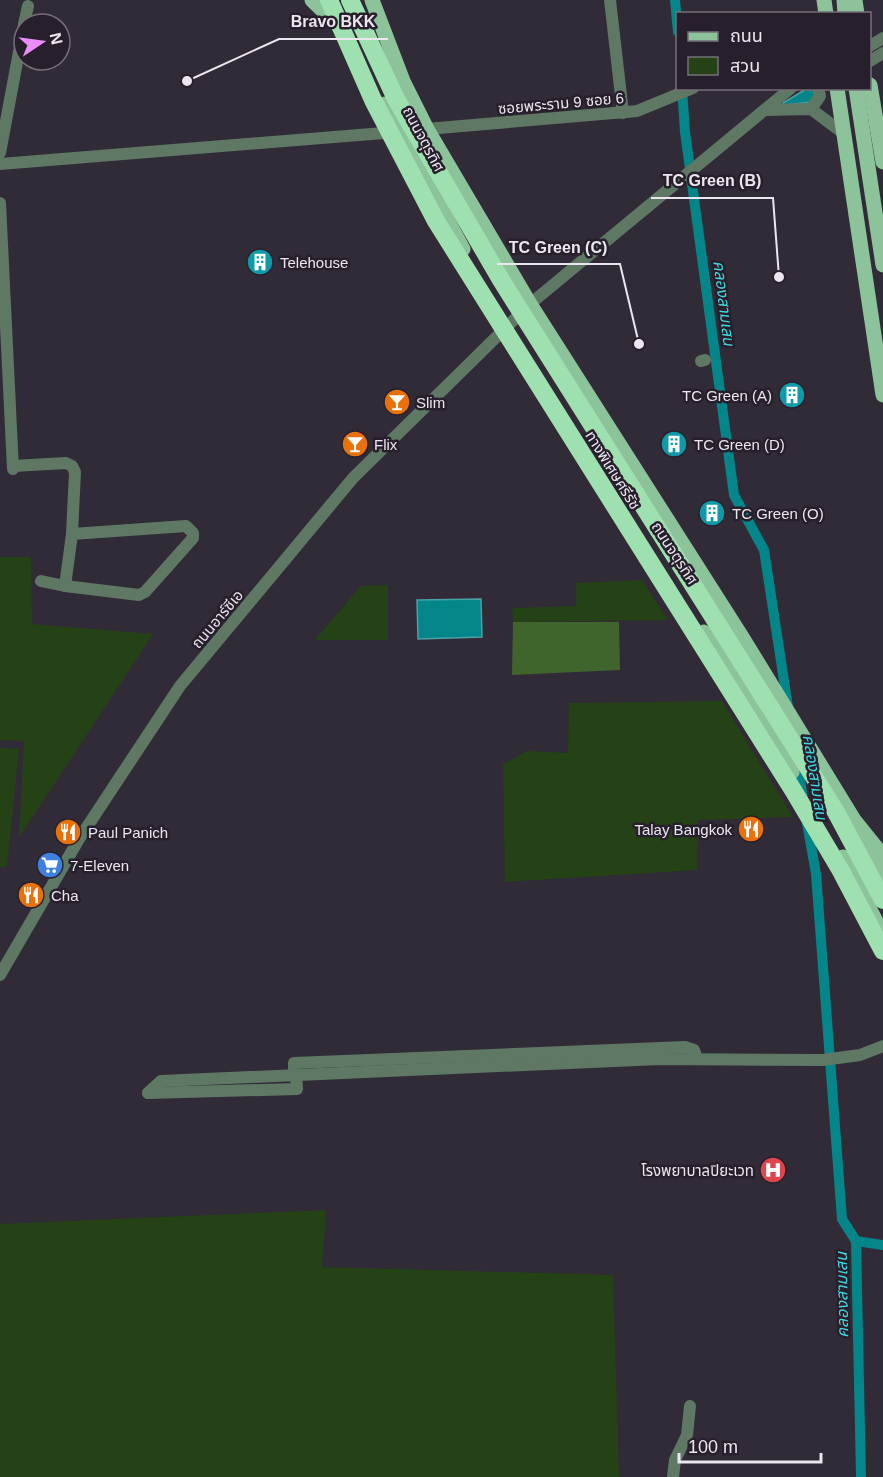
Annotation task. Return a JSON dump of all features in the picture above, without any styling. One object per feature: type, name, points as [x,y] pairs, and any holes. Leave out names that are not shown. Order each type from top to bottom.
[{"type":"highway","name":"ทางพิเศษศรีรัช","points":[[329,0],[373,100],[436,221],[799,800],[841,871],[883,951]]},
{"type":"highway","name":"ทางพิเศษศรีรัช","points":[[350,0],[396,99],[501,280],[836,812],[883,900]]},
{"type":"main road","name":"ถนนจตุรทิศ","points":[[312,0],[347,35]]},
{"type":"main road","name":"ถนนจตุรทิศ","points":[[334,0],[347,35],[464,252],[718,653],[853,875],[883,934]]},
{"type":"main road","name":"ถนนจตุรทิศ","points":[[370,0],[403,81],[427,129],[530,304],[742,637],[854,820],[883,856]]},
{"type":"main road","points":[[837,90],[883,395]]},
{"type":"main road","points":[[845,90],[883,344]]},
{"type":"main road","points":[[856,90],[883,265]]},
{"type":"main road","points":[[871,90],[883,162]]},
{"type":"main road","points":[[854,820],[883,881]]},
{"type":"street","points":[[610,0],[622,113]]},
{"type":"street","points":[[27,12],[28,6]]},
{"type":"street","points":[[0,153],[15,72]]},
{"type":"street","name":"ซอยพระราม 9 ซอย 6","points":[[427,129],[637,111],[688,90]]},
{"type":"street","name":"ถนนอาร์ซีเอ","points":[[0,975],[79,838],[180,686],[352,478],[530,304],[789,90]]},
{"type":"street","points":[[812,109],[820,96],[818,90]]},
{"type":"street","points":[[765,110],[812,109],[843,133]]},
{"type":"street","points":[[0,164],[400,132]]},
{"type":"street","points":[[0,203],[13,467],[66,463],[72,466],[76,484],[65,586]]},
{"type":"street","points":[[41,581],[138,595],[145,592],[193,538],[193,533],[186,526],[72,534]]},
{"type":"street","points":[[295,1072],[297,1089],[148,1093],[161,1081],[295,1072],[328,1075],[407,1064],[483,1059],[621,1054],[697,1059],[823,1060],[843,1058],[883,1046]]},
{"type":"street","points":[[295,1072],[328,1062],[407,1064]]},
{"type":"street","points":[[328,1062],[328,1075]]},
{"type":"street","points":[[674,1477],[675,1460],[687,1435],[690,1406]]},
{"type":"green space","points":[[0,557],[31,557],[32,624],[153,634],[19,838],[24,741],[0,740]]},
{"type":"green space","points":[[642,580],[668,620],[513,622],[512,608],[576,606],[576,583]]},
{"type":"green space","points":[[388,585],[388,640],[315,640],[361,586]]},
{"type":"green space","points":[[513,622],[619,622],[620,670],[512,675]]},
{"type":"green space","points":[[722,701],[793,817],[698,820],[697,870],[505,882],[503,764],[527,751],[568,753],[569,703]]},
{"type":"green space","points":[[0,748],[19,749],[7,867],[0,867]]},
{"type":"green space","points":[[326,1210],[322,1267],[613,1275],[619,1477],[0,1477],[0,1224]]},
{"type":"water","points":[[804,90],[814,90],[816,94],[812,102],[784,105],[783,103]]},
{"type":"water","points":[[481,599],[482,637],[418,639],[417,600]]},
{"type":"waterway","name":"คลองสามเสน","points":[[675,0],[676,12]]},
{"type":"waterway","name":"คลองสามเสน","points":[[682,90],[685,132],[734,495],[764,550],[788,707]]},
{"type":"waterway","name":"คลองสามเสน","points":[[797,761],[803,799]]},
{"type":"waterway","name":"คลองสามเสน","points":[[807,823],[816,874],[842,1219],[856,1241],[861,1477]]},
{"type":"waterway","points":[[856,1241],[883,1245]]},
{"type":"place","name":"Bravo BKK","points":[[187,81]]},
{"type":"place","name":"Telehouse","points":[[260,262]]},
{"type":"place","name":"TC Green (B)","points":[[779,277]]},
{"type":"place","name":"TC Green (C)","points":[[639,344]]},
{"type":"place","name":"TC Green (A)","points":[[792,395]]},
{"type":"place","name":"Slim","points":[[397,402]]},
{"type":"place","name":"Flix","points":[[355,444]]},
{"type":"place","name":"TC Green (D)","points":[[674,444]]},
{"type":"place","name":"TC Green (O)","points":[[712,513]]},
{"type":"place","name":"Talay Bangkok","points":[[751,829]]},
{"type":"place","name":"Paul Panich","points":[[68,832]]},
{"type":"place","name":"7-Eleven","points":[[50,865]]},
{"type":"place","name":"Cha","points":[[31,895]]},
{"type":"place","name":"โรงพยาบาลปิยะเวท","points":[[773,1170]]}]
